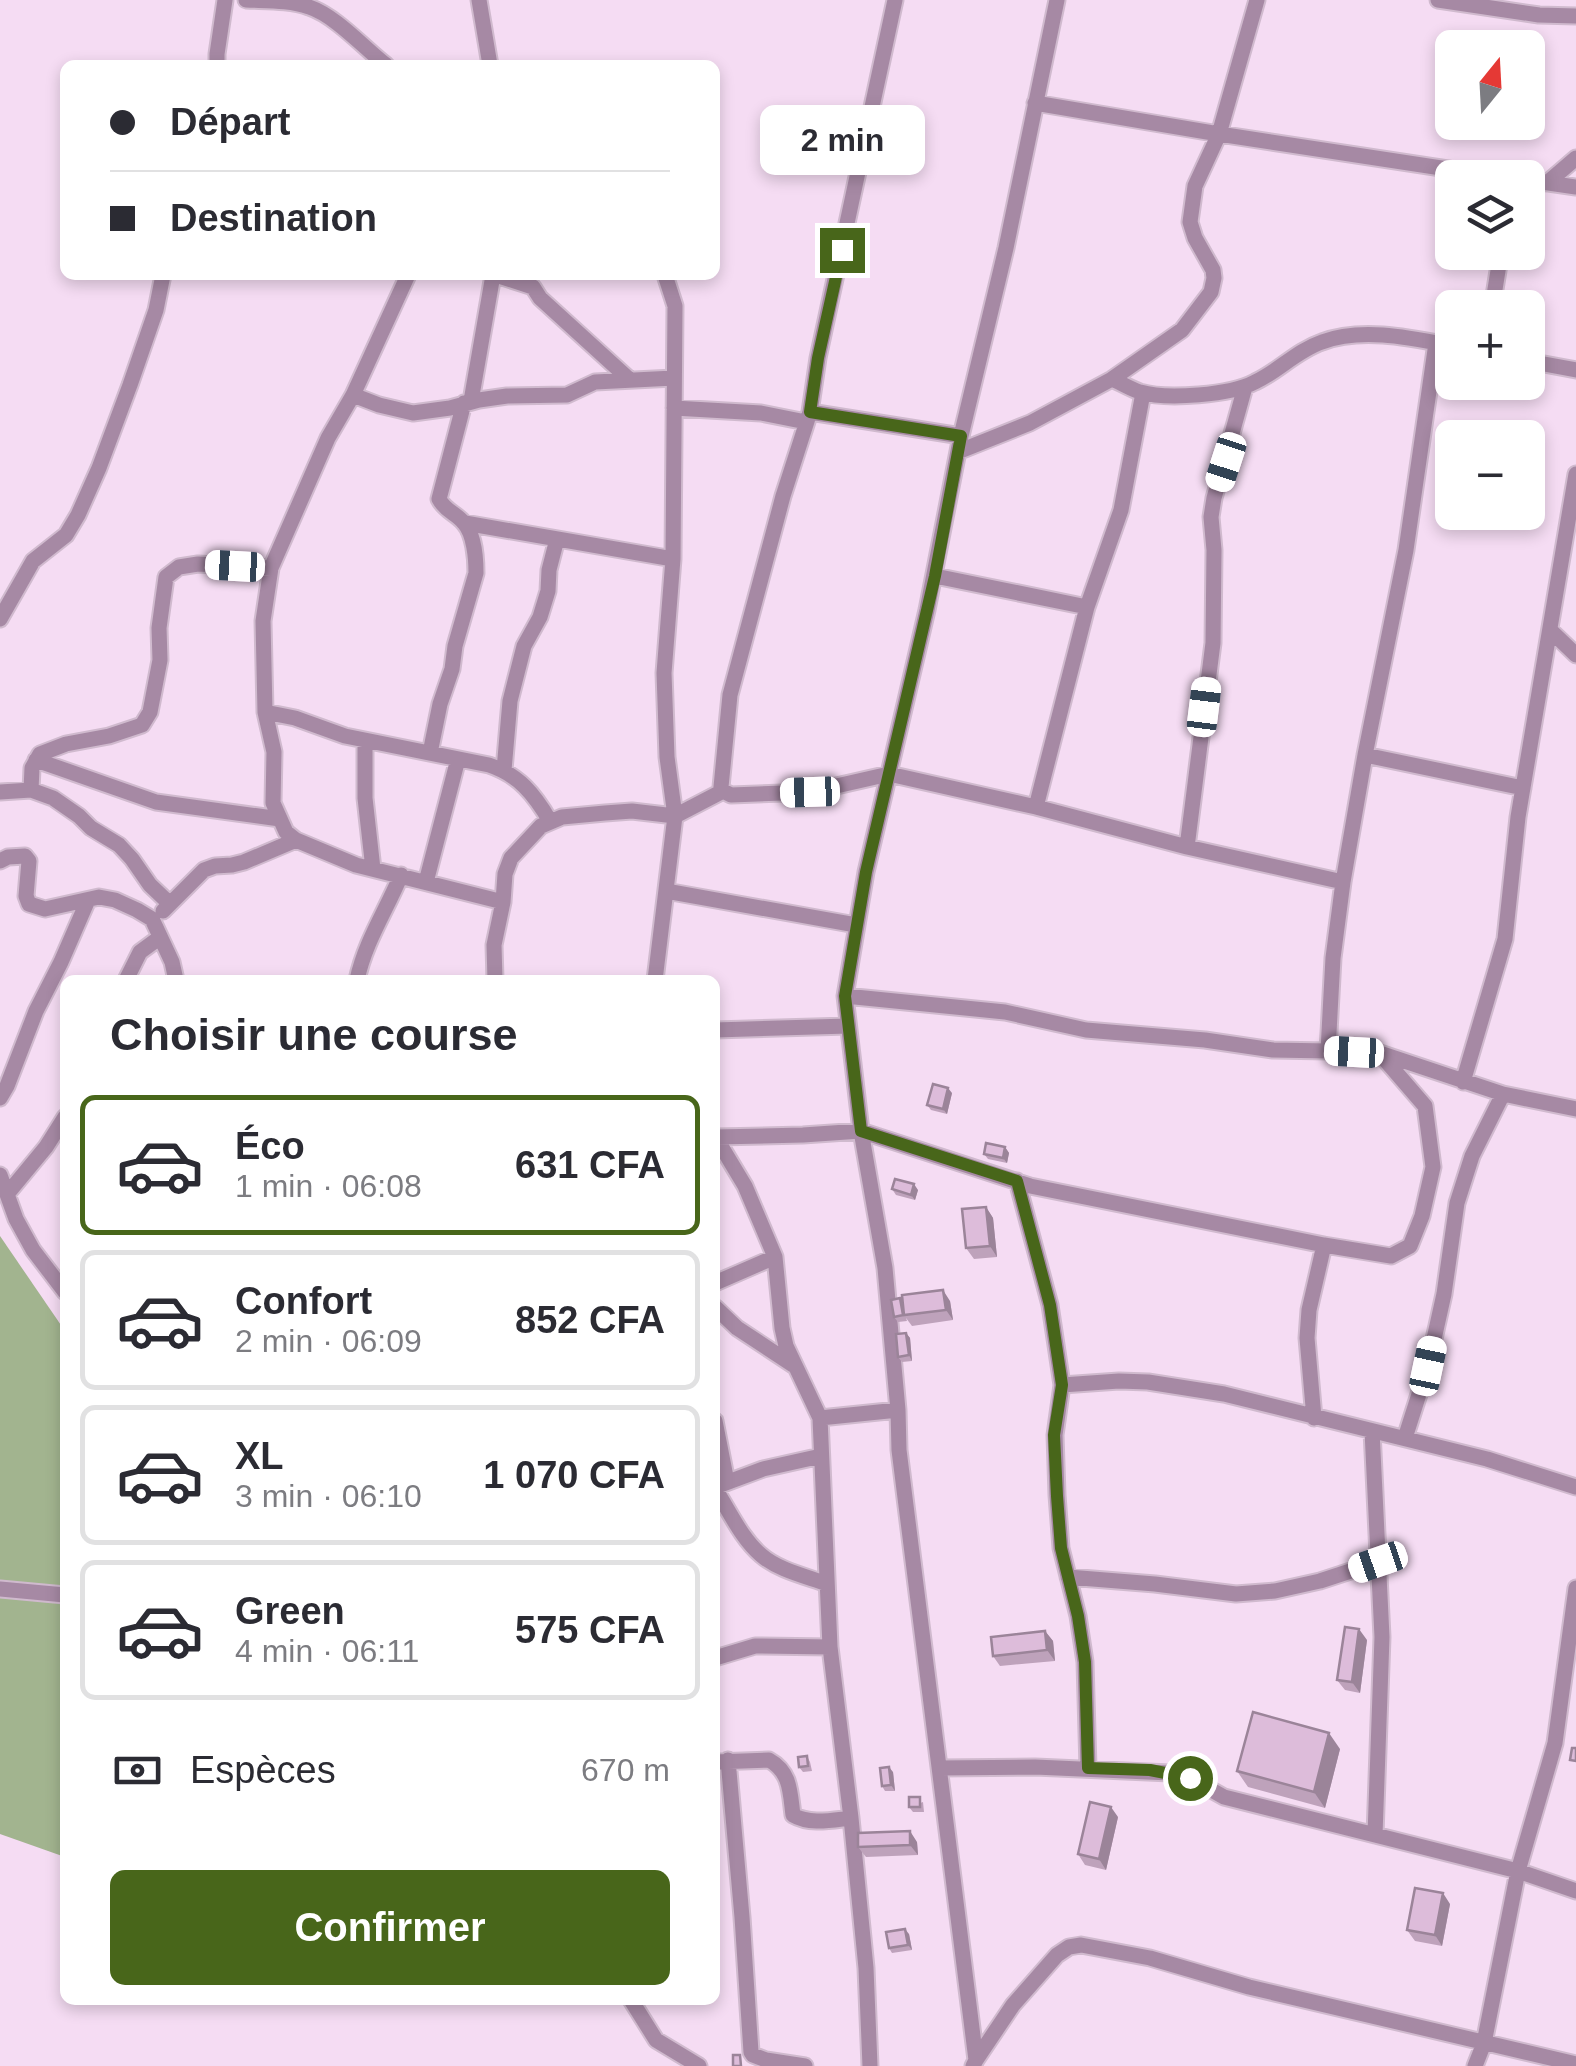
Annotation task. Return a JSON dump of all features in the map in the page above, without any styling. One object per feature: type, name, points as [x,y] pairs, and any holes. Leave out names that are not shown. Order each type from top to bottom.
[{"type":"street","points":[[217,60],[224,0]]},
{"type":"street","points":[[246,0],[309,7],[380,60]]},
{"type":"street","points":[[479,0],[489,60]]},
{"type":"street","points":[[895,0],[808,417],[782,496],[730,694],[720,787],[731,795],[810,792],[889,774],[1342,882]]},
{"type":"street","points":[[974,2063],[899,1450],[885,1268],[861,1131],[845,996],[856,925],[935,576],[1057,0]]},
{"type":"street","points":[[674,408],[808,417],[961,443],[1030,423],[1112,379],[1182,330],[1211,292],[1213,270],[1190,222],[1195,186],[1219,134],[1257,0]]},
{"type":"street","points":[[1438,0],[1539,16],[1576,16]]},
{"type":"street","points":[[1034,102],[1435,167]]},
{"type":"street","points":[[1547,183],[1576,158]]},
{"type":"street","points":[[1547,183],[1576,187]]},
{"type":"street","points":[[0,619],[33,561],[66,535],[78,515],[130,384],[156,310],[162,280]]},
{"type":"street","points":[[406,280],[354,395],[328,438],[271,568],[263,621],[265,712],[274,752],[273,804],[286,832],[296,840],[356,865],[502,902]]},
{"type":"street","points":[[494,280],[468,402],[439,499],[447,511],[465,523],[673,560]]},
{"type":"street","points":[[511,280],[533,287],[540,298],[630,380]]},
{"type":"street","points":[[656,975],[676,816],[668,757],[664,673],[673,560],[675,306],[667,280]]},
{"type":"street","points":[[1112,379],[1142,393],[1220,393],[1259,381],[1290,358],[1323,341],[1389,336],[1435,343]]},
{"type":"street","points":[[1545,364],[1576,370]]},
{"type":"street","points":[[354,395],[414,412],[507,396],[567,395],[595,382],[674,378]]},
{"type":"street","points":[[1187,847],[1212,643],[1211,517],[1245,387]]},
{"type":"street","points":[[1036,807],[1087,607],[1121,510],[1142,393]]},
{"type":"street","points":[[1328,1051],[1342,882],[1435,393]]},
{"type":"street","points":[[1463,1082],[1505,939],[1523,788],[1576,474]]},
{"type":"street","points":[[430,753],[476,573],[471,535],[465,523]]},
{"type":"street","points":[[504,770],[510,701],[524,646],[540,617],[557,539]]},
{"type":"street","points":[[31,790],[32,768],[40,754],[142,725],[154,698],[166,577],[179,567],[198,564],[271,568]]},
{"type":"street","points":[[935,576],[1087,607]]},
{"type":"street","points":[[1550,630],[1576,655]]},
{"type":"street","points":[[265,712],[345,736],[504,770],[525,784],[550,821]]},
{"type":"street","points":[[366,740],[372,869]]},
{"type":"street","points":[[1365,755],[1523,788]]},
{"type":"street","points":[[36,760],[156,802],[280,820]]},
{"type":"street","points":[[426,882],[458,760]]},
{"type":"street","points":[[0,792],[31,790],[53,798],[118,845],[170,904]]},
{"type":"street","points":[[495,975],[494,945],[505,874],[510,858],[541,826],[562,817],[632,812],[676,816],[723,791]]},
{"type":"street","points":[[152,920],[204,870],[232,866],[296,840]]},
{"type":"street","points":[[0,861],[25,856],[29,861],[29,904],[45,909],[98,897],[138,910],[152,920],[175,975]]},
{"type":"street","points":[[357,975],[362,956],[401,875]]},
{"type":"street","points":[[666,890],[856,925]]},
{"type":"street","points":[[0,1098],[88,900]]},
{"type":"street","points":[[128,975],[140,952],[160,938]]},
{"type":"street","points":[[845,996],[1005,1012],[1086,1030],[1273,1050],[1380,1053],[1503,1094],[1576,1109]]},
{"type":"street","points":[[720,1030],[848,1026]]},
{"type":"street","points":[[720,1136],[861,1131],[1017,1181],[1145,1211],[1390,1256],[1410,1246],[1422,1216],[1433,1166],[1425,1106],[1380,1053]]},
{"type":"street","points":[[1405,1438],[1428,1366],[1444,1294],[1457,1203],[1472,1156],[1503,1094]]},
{"type":"street","points":[[8,1193],[60,1125]]},
{"type":"street","points":[[720,1144],[745,1186],[776,1257],[782,1328],[793,1365],[820,1418],[830,1647],[866,1968],[870,2066]]},
{"type":"street","points":[[0,1175],[16,1219],[33,1250],[59,1273]]},
{"type":"street","points":[[1017,1181],[1050,1305],[1062,1385],[1054,1435],[1061,1548],[1085,1662],[1088,1768]]},
{"type":"street","points":[[1314,1418],[1307,1338],[1309,1310],[1324,1245]]},
{"type":"street","points":[[720,1281],[776,1257]]},
{"type":"street","points":[[720,1312],[793,1365]]},
{"type":"street","points":[[1062,1385],[1148,1382],[1224,1394],[1486,1459],[1576,1487]]},
{"type":"street","points":[[820,1418],[898,1410]]},
{"type":"street","points":[[1372,1431],[1382,1636],[1375,1835]]},
{"type":"street","points":[[720,1486],[821,1456]]},
{"type":"street","points":[[720,1488],[746,1537],[761,1555],[827,1584]]},
{"type":"street","points":[[1068,1578],[1236,1594],[1320,1581],[1378,1562]]},
{"type":"street","points":[[1475,2066],[1484,2043],[1518,1872],[1554,1743],[1576,1588]]},
{"type":"street","points":[[0,1589],[60,1595]]},
{"type":"street","points":[[720,1656],[755,1646],[830,1647]]},
{"type":"street","points":[[806,2066],[766,2060],[751,2052],[742,1917],[722,1761],[765,1760],[776,1764],[787,1776],[795,1818],[851,1818]]},
{"type":"street","points":[[940,1768],[1088,1768],[1170,1773],[1190,1778],[1224,1797],[1518,1872],[1576,1891]]},
{"type":"street","points":[[974,2063],[1013,2004],[1058,1955],[1081,1945],[1150,1958],[1249,1987],[1576,2064]]},
{"type":"street","points":[[634,2005],[656,2040],[699,2066]]},
{"type":"green space","points":[[0,1236],[60,1324],[60,1855],[0,1834]]},
{"type":"building","points":[[933,1084],[948,1088],[943,1109],[927,1105]]},
{"type":"building","points":[[986,1143],[1005,1147],[1003,1158],[984,1154]]},
{"type":"building","points":[[895,1179],[914,1184],[911,1195],[892,1189]]},
{"type":"building","points":[[986,1207],[990,1246],[966,1248],[962,1209]]},
{"type":"building","points":[[943,1290],[946,1310],[904,1315],[902,1295]]},
{"type":"building","points":[[900,1298],[903,1315],[894,1317],[891,1300]]},
{"type":"building","points":[[906,1333],[909,1355],[898,1357],[896,1334]]},
{"type":"building","points":[[1345,1627],[1359,1629],[1352,1682],[1337,1680]]},
{"type":"building","points":[[1045,1631],[1047,1650],[993,1656],[991,1637]]},
{"type":"building","points":[[1253,1712],[1329,1733],[1314,1792],[1237,1771]]},
{"type":"building","points":[[1572,1748],[1576,1748],[1576,1761],[1570,1760]]},
{"type":"building","points":[[807,1756],[808,1766],[799,1767],[798,1757]]},
{"type":"building","points":[[889,1767],[891,1785],[882,1786],[880,1768]]},
{"type":"building","points":[[909,1797],[920,1797],[920,1807],[909,1807]]},
{"type":"building","points":[[1090,1802],[1111,1807],[1099,1859],[1078,1854]]},
{"type":"building","points":[[910,1831],[910,1845],[858,1847],[858,1833]]},
{"type":"building","points":[[1415,1888],[1443,1893],[1435,1935],[1407,1930]]},
{"type":"building","points":[[905,1929],[908,1945],[889,1948],[886,1932]]},
{"type":"building","points":[[733,2055],[740,2055],[741,2066],[733,2066]]},
{"type":"route","points":[[842,250],[810,412],[961,436],[935,576],[866,872],[845,996],[861,1131],[1017,1181],[1050,1305],[1062,1385],[1054,1435],[1057,1496],[1061,1548],[1085,1662],[1088,1768],[1150,1770],[1190,1778]]}]
